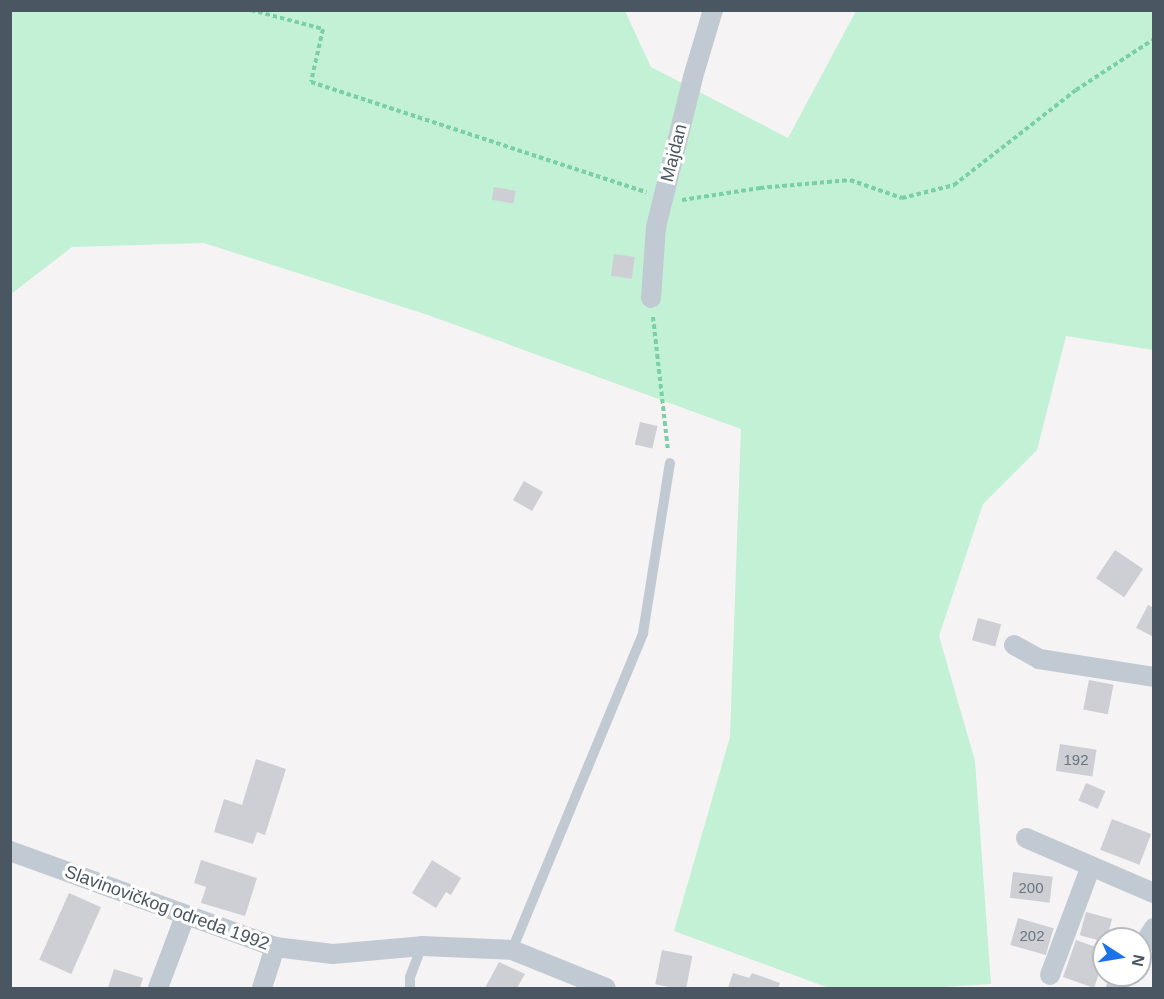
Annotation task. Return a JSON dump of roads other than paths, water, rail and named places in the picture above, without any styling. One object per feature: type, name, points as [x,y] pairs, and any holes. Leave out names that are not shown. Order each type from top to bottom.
[{"type":"street","name":"Majdan","points":[[651,298],[656,226],[693,77],[713,10]]},
{"type":"street","points":[[1014,645],[1039,659],[1154,677]]},
{"type":"street","points":[[1026,838],[1154,893]]},
{"type":"street","name":"Slavinovičkog odreda 1992","points":[[10,851],[275,947],[333,954],[422,946],[512,950],[606,988]]},
{"type":"street","points":[[1050,975],[1091,866]]},
{"type":"street","name":"Slavinovičkog odreda 1992","points":[[158,988],[185,916]]},
{"type":"street","name":"Slavinovičkog odreda 1992","points":[[262,988],[275,947]]},
{"type":"lane","points":[[512,950],[643,633],[669,464]]},
{"type":"lane","points":[[410,988],[410,977],[422,946]]}]
